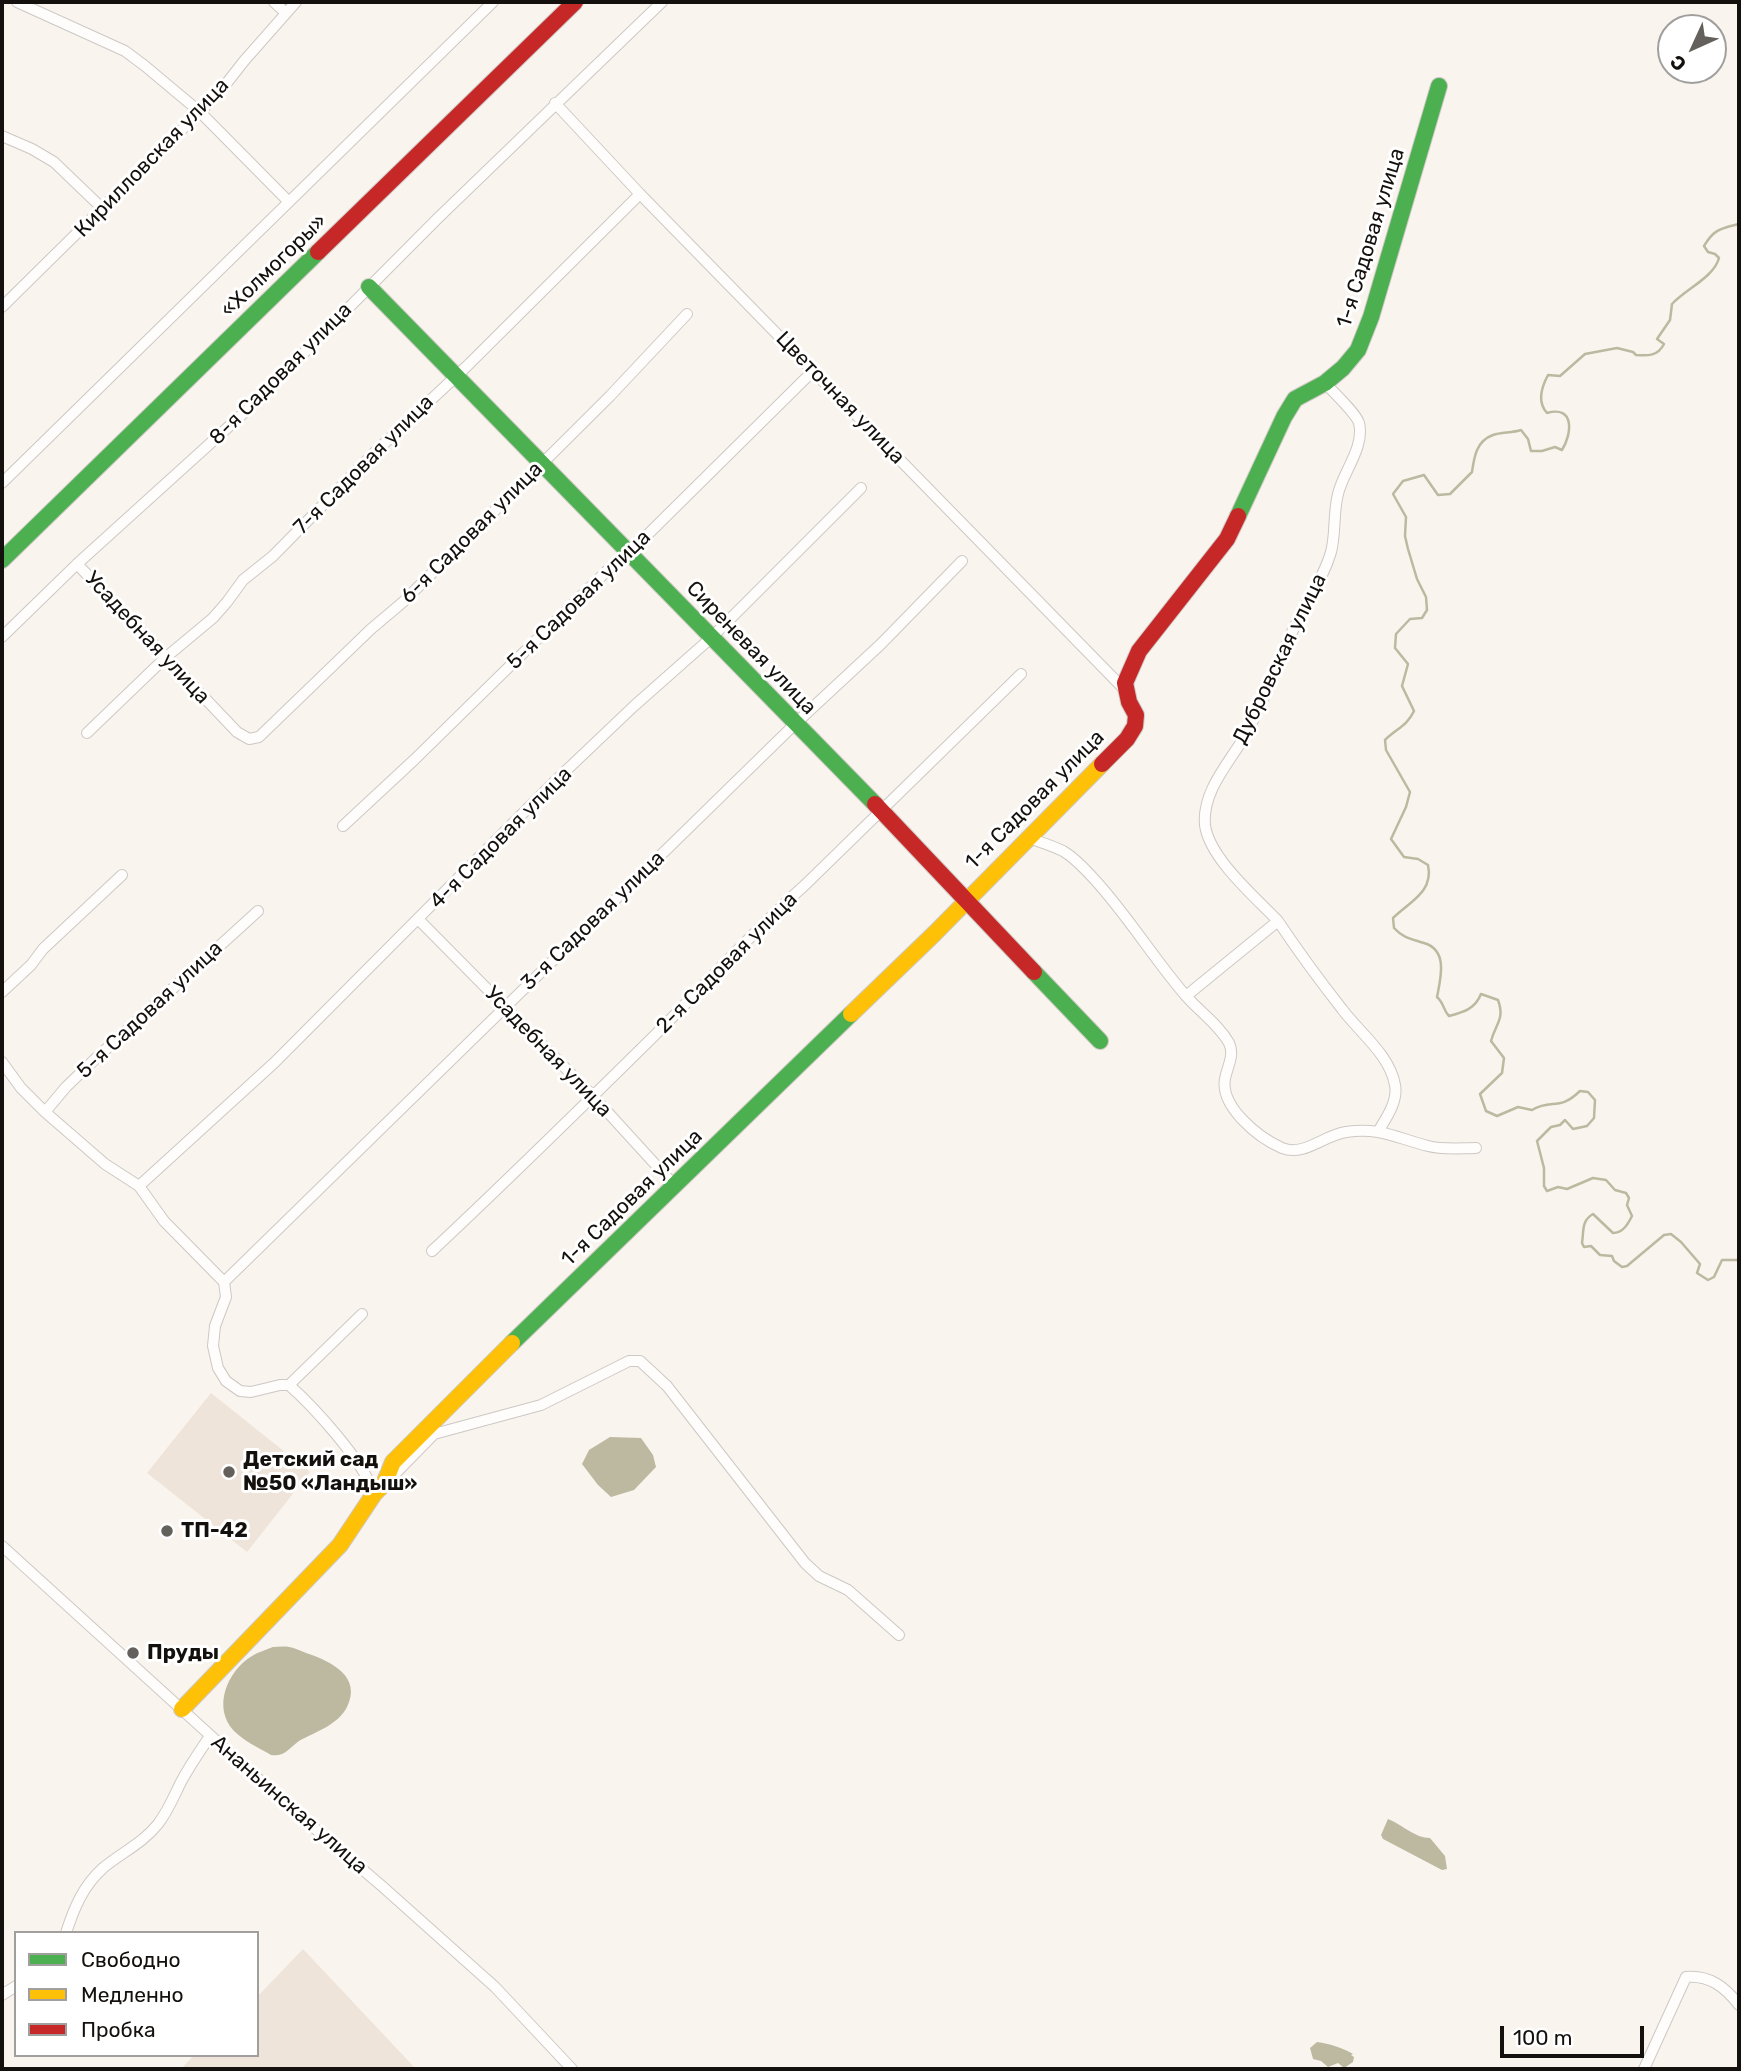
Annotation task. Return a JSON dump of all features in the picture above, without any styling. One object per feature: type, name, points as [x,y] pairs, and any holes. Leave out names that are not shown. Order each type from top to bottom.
[{"type":"main road","name":"«Холмогоры»","points":[[2,560],[575,2]]},
{"type":"main road","name":"1-я Садовая улица","points":[[182,1709],[340,1545],[379,1489],[393,1462],[435,1424],[562,1293],[934,934],[1127,739],[1135,726],[1136,715],[1126,691],[1128,673],[1139,651],[1227,539],[1295,399],[1325,383],[1343,368],[1358,350],[1371,317],[1439,86]]},
{"type":"main road","name":"Сиреневая улица","points":[[369,287],[881,810],[1100,1041]]},
{"type":"street","points":[[17,2],[125,51],[200,112],[289,202]]},
{"type":"street","points":[[274,2],[286,13]]},
{"type":"street","name":"Кирилловская улица","points":[[3,302],[103,209],[200,112],[296,2]]},
{"type":"street","points":[[2,482],[493,2]]},
{"type":"street","name":"8-я Садовая улица","points":[[2,637],[77,564],[237,420],[555,103],[662,2]]},
{"type":"street","name":"Цветочная улица","points":[[555,103],[640,194],[1126,691]]},
{"type":"street","points":[[2,136],[54,162],[103,209]]},
{"type":"street","name":"7-я Садовая улица","points":[[87,733],[165,658],[213,618],[243,579],[273,556],[374,453],[640,194]]},
{"type":"street","name":"6-я Садовая улица","points":[[248,739],[259,737],[290,710],[320,677],[403,603],[610,396],[687,314]]},
{"type":"street","name":"5-я Садовая улица","points":[[343,826],[414,761],[617,561],[629,553],[813,371]]},
{"type":"street","name":"Дубровская улица","points":[[1325,383],[1359,421],[1356,448],[1338,492],[1332,548],[1323,576],[1295,624],[1244,737],[1208,799],[1205,825],[1213,846],[1229,869],[1278,921],[1308,965],[1387,1066],[1395,1083],[1395,1097],[1379,1130]]},
{"type":"street","name":"4-я Садовая улица","points":[[139,1186],[274,1063],[553,783],[712,637],[861,488]]},
{"type":"street","name":"3-я Садовая улица","points":[[224,1282],[796,723],[881,644],[962,561]]},
{"type":"street","name":"Усадебная улица","points":[[77,564],[237,732],[248,739]]},
{"type":"street","name":"2-я Садовая улица","points":[[432,1251],[537,1153],[771,915],[1021,674]]},
{"type":"street","points":[[1029,838],[1064,852],[1084,868],[1106,891],[1186,996],[1230,1046],[1231,1055],[1224,1081],[1224,1094],[1228,1103],[1265,1139],[1294,1152],[1320,1139],[1345,1132],[1379,1130],[1432,1147],[1476,1148]]},
{"type":"street","points":[[2,992],[31,965],[43,949],[121,876]]},
{"type":"street","name":"5-я Садовая улица","points":[[46,1112],[66,1087],[93,1061],[258,911]]},
{"type":"street","name":"Усадебная улица","points":[[419,920],[592,1095],[675,1186]]},
{"type":"street","points":[[1186,996],[1278,921]]},
{"type":"street","points":[[2,1062],[20,1088],[89,1151],[139,1186],[163,1221],[224,1282],[226,1297],[215,1326],[213,1346],[218,1368],[226,1381],[240,1391],[258,1391],[289,1385],[362,1314]]},
{"type":"street","points":[[435,1424],[541,1405],[629,1361],[640,1361],[667,1386],[805,1563],[818,1576],[848,1590],[899,1635]]},
{"type":"street","points":[[289,1385],[319,1416],[379,1489]]},
{"type":"street","name":"Ананьинская улица","points":[[2,1546],[210,1736],[495,1987],[572,2069]]},
{"type":"street","points":[[67,1931],[78,1900],[88,1885],[103,1869],[156,1827],[210,1736]]},
{"type":"street","points":[[1644,2069],[1686,1977],[1698,1976],[1711,1980],[1726,1989],[1739,2005]]},
{"type":"shaded area","name":"Детский сад №50 «Ландыш»","points":[[211,1393],[310,1472],[247,1552],[147,1473]]},
{"type":"shaded area","points":[[610,1437],[641,1438],[653,1455],[656,1467],[634,1490],[611,1497],[582,1464],[589,1450]]},
{"type":"shaded area","points":[[273,1647],[292,1648],[327,1661],[342,1672],[351,1687],[347,1707],[338,1719],[276,1755],[271,1755],[234,1731],[227,1722],[223,1701],[230,1680],[243,1663],[259,1652]]},
{"type":"shaded area","points":[[1388,1819],[1414,1834],[1430,1838],[1445,1856],[1447,1869],[1442,1870],[1383,1839],[1381,1835]]},
{"type":"shaded area","points":[[303,1949],[416,2069],[181,2069],[192,2057],[259,2057],[259,1995]]},
{"type":"shaded area","points":[[1317,2042],[1353,2054],[1353,2062],[1344,2068],[1338,2063],[1328,2067],[1313,2059],[1310,2048]]},
{"type":"waterway","points":[[1739,224],[1718,230],[1704,246],[1708,252],[1719,258],[1706,277],[1672,304],[1670,320],[1657,339],[1664,344],[1659,351],[1649,355],[1636,355],[1617,348],[1585,354],[1560,376],[1548,375],[1541,395],[1544,409],[1547,413],[1563,413],[1569,422],[1568,436],[1562,450],[1555,447],[1531,451],[1528,439],[1521,430],[1496,434],[1479,446],[1472,472],[1450,494],[1438,495],[1424,475],[1403,481],[1393,494],[1406,517],[1405,536],[1417,579],[1426,597],[1427,610],[1422,618],[1410,619],[1396,634],[1395,648],[1408,664],[1402,686],[1414,711],[1405,724],[1385,740],[1386,750],[1410,792],[1391,839],[1404,857],[1418,859],[1428,865],[1429,874],[1419,896],[1393,918],[1394,928],[1404,936],[1424,943],[1437,952],[1441,965],[1437,997],[1449,1016],[1468,1009],[1476,1003],[1481,994],[1498,1000],[1500,1006],[1500,1017],[1491,1041],[1504,1058],[1502,1073],[1480,1094],[1486,1111],[1497,1116],[1518,1107],[1532,1110],[1561,1103],[1580,1091],[1588,1092],[1595,1100],[1594,1118],[1587,1126],[1573,1129],[1565,1120],[1560,1125],[1551,1127],[1537,1141],[1547,1191],[1558,1187],[1567,1189],[1593,1178],[1606,1180],[1615,1190],[1626,1193],[1629,1198],[1627,1205],[1632,1216],[1625,1228],[1613,1233],[1593,1214],[1586,1220],[1584,1227],[1584,1247],[1591,1246],[1600,1255],[1612,1256],[1622,1267],[1627,1266],[1664,1235],[1671,1234],[1700,1264],[1697,1273],[1708,1280],[1714,1277],[1722,1260],[1739,1260]]},
{"type":"traffic: fast","points":[[1238,516],[1295,399],[1325,383],[1343,368],[1358,350],[1371,317],[1439,86]]},
{"type":"traffic: fast","points":[[2,560],[318,252]]},
{"type":"traffic: fast","points":[[369,287],[875,804]]},
{"type":"traffic: fast","points":[[1034,972],[1100,1041]]},
{"type":"traffic: fast","points":[[512,1343],[851,1014]]},
{"type":"traffic: slow","points":[[851,1014],[1102,764]]},
{"type":"traffic: slow","points":[[182,1709],[340,1545],[374,1494],[384,1484],[393,1462],[512,1343]]},
{"type":"traffic: jam","points":[[318,252],[575,2]]},
{"type":"traffic: jam","points":[[1102,764],[1127,739],[1135,726],[1136,715],[1129,702],[1125,683],[1139,651],[1227,539],[1238,516]]},
{"type":"traffic: jam","points":[[875,804],[1034,972]]},
{"type":"place","name":"Детский сад №50 «Ландыш»","points":[[229,1472]]},
{"type":"place","name":"ТП-42","points":[[167,1531]]},
{"type":"place","name":"Пруды","points":[[133,1653]]}]
